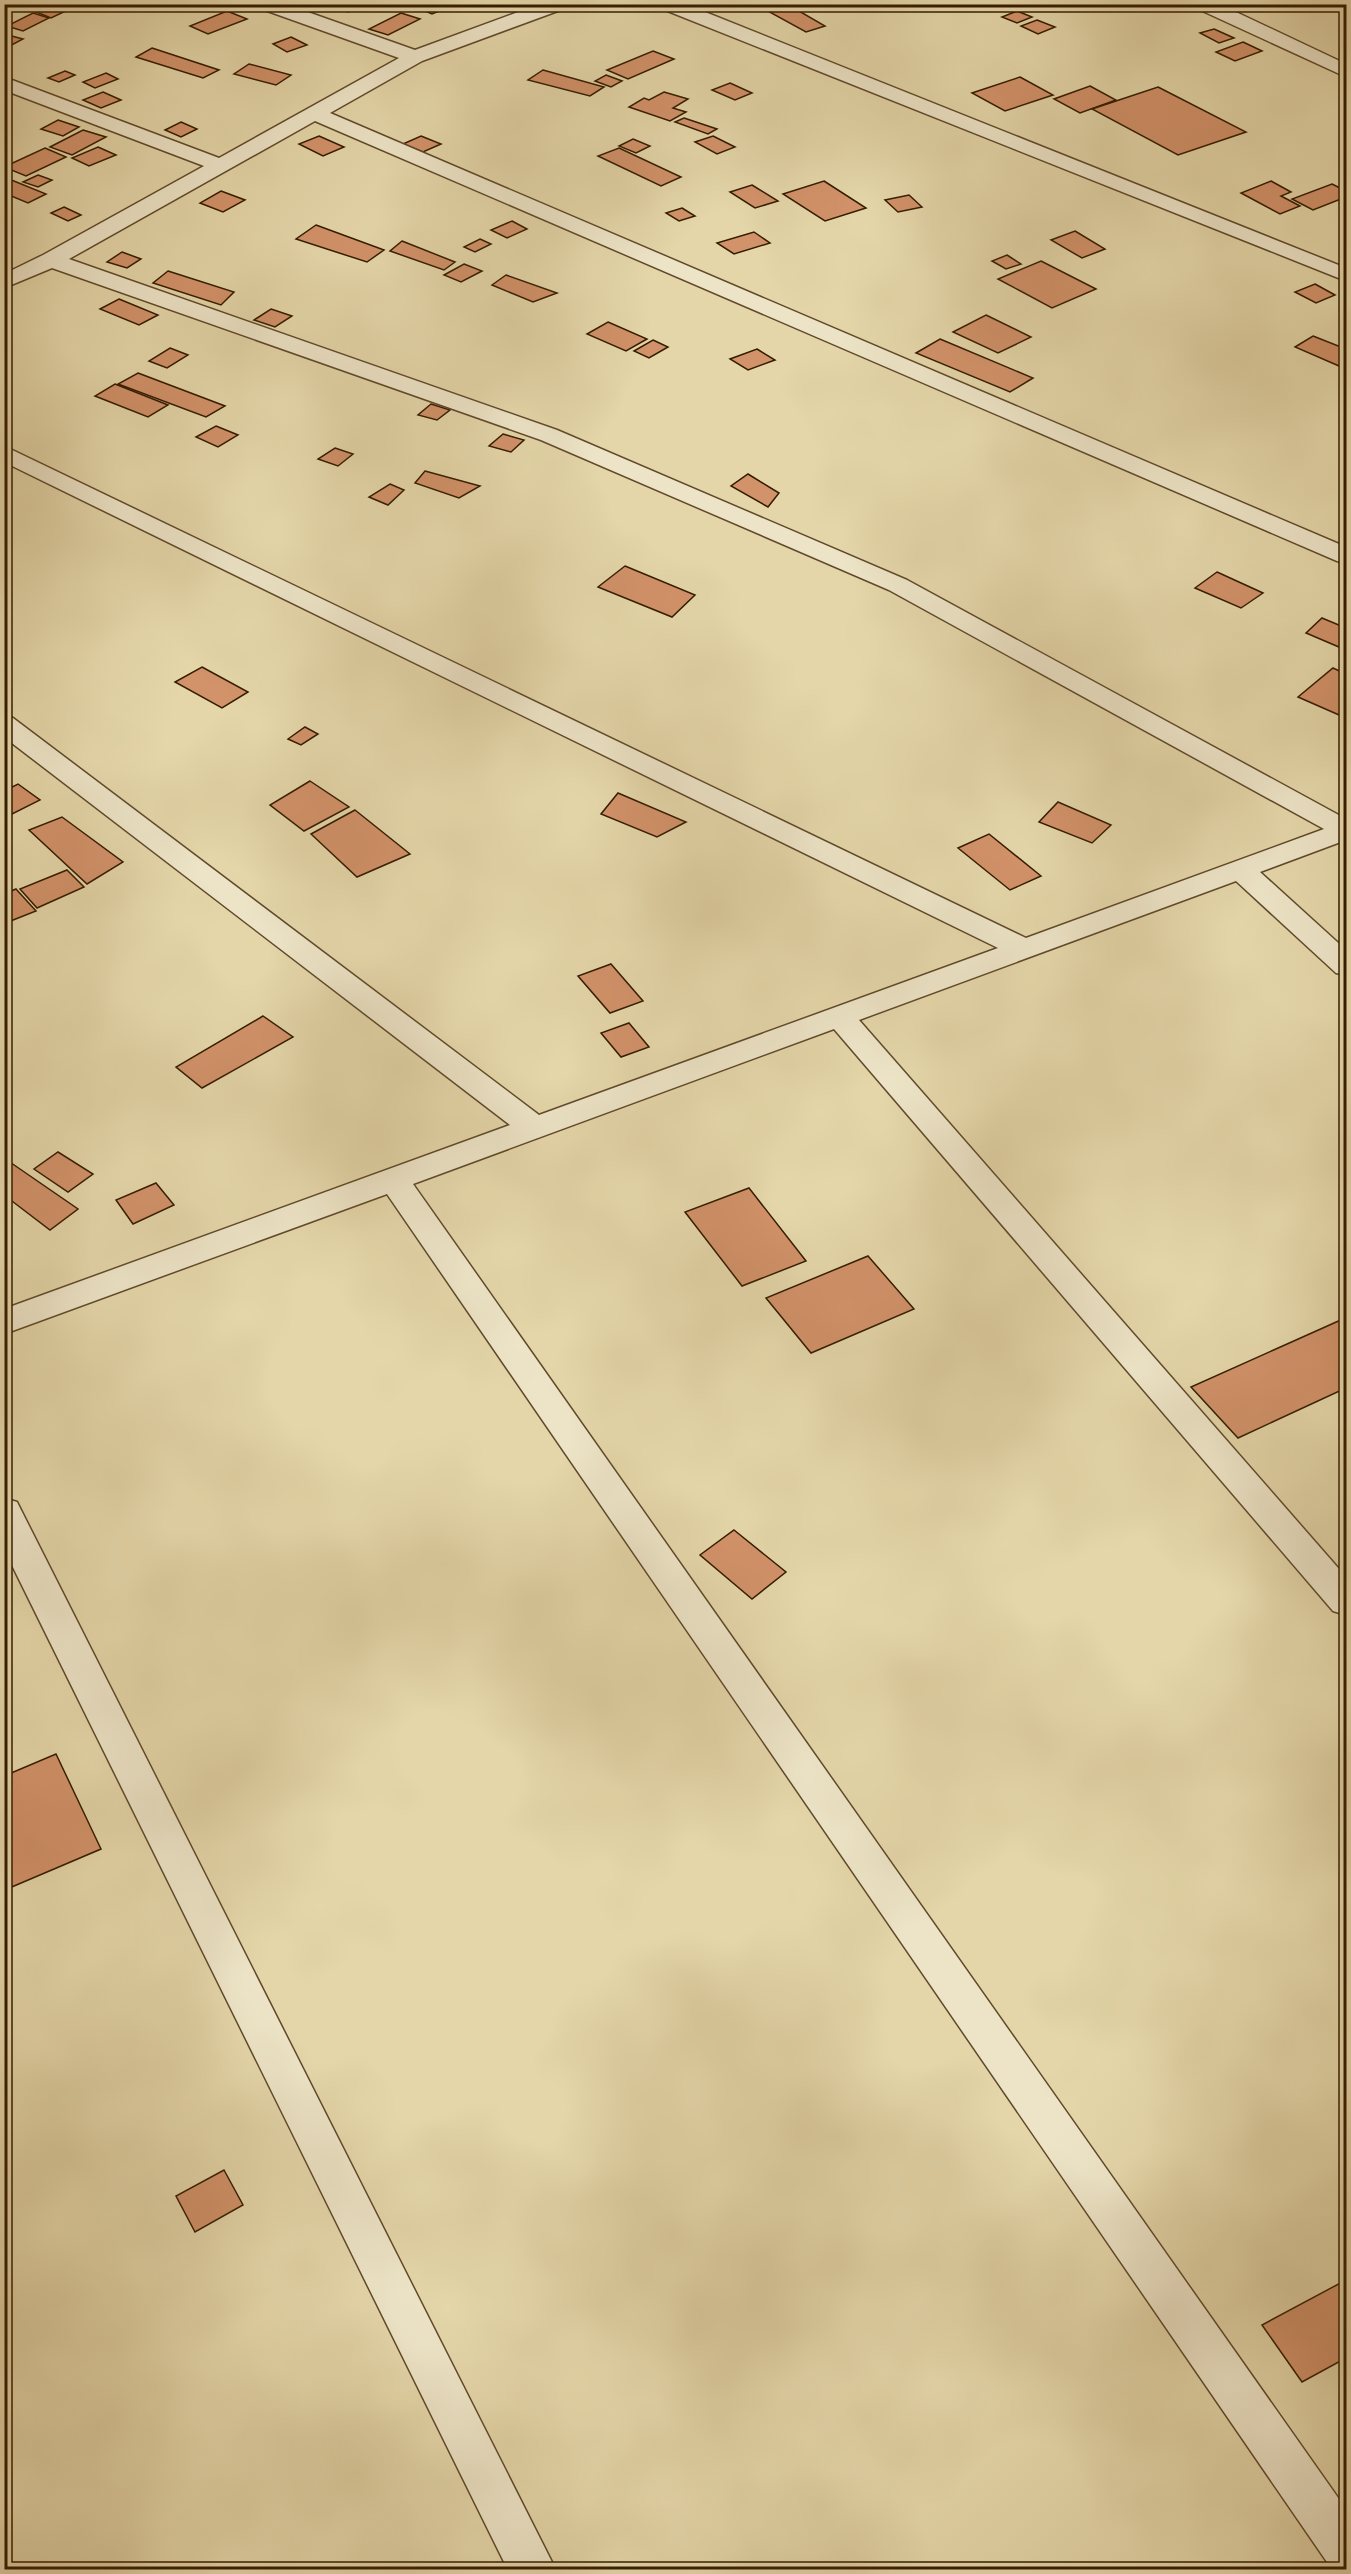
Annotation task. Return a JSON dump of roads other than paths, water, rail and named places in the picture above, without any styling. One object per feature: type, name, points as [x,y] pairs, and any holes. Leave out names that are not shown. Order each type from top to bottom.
[{"type":"street","points":[[266,4],[415,57]]},
{"type":"street","points":[[4,282],[51,260],[415,57],[558,4]]},
{"type":"street","points":[[668,4],[1347,275]]},
{"type":"street","points":[[1203,4],[1347,71]]},
{"type":"street","points":[[4,83],[221,166]]},
{"type":"street","points":[[314,113],[1347,556]]},
{"type":"street","points":[[51,260],[549,435],[898,585],[1347,830]]},
{"type":"street","points":[[4,453],[1025,949]]},
{"type":"street","points":[[4,724],[535,1128]]},
{"type":"street","points":[[4,1322],[1347,830]]},
{"type":"street","points":[[1240,870],[1347,966]]},
{"type":"street","points":[[839,1016],[1347,1601]]},
{"type":"street","points":[[393,1179],[1347,2548]]},
{"type":"street","points":[[4,1512],[534,2570]]}]
